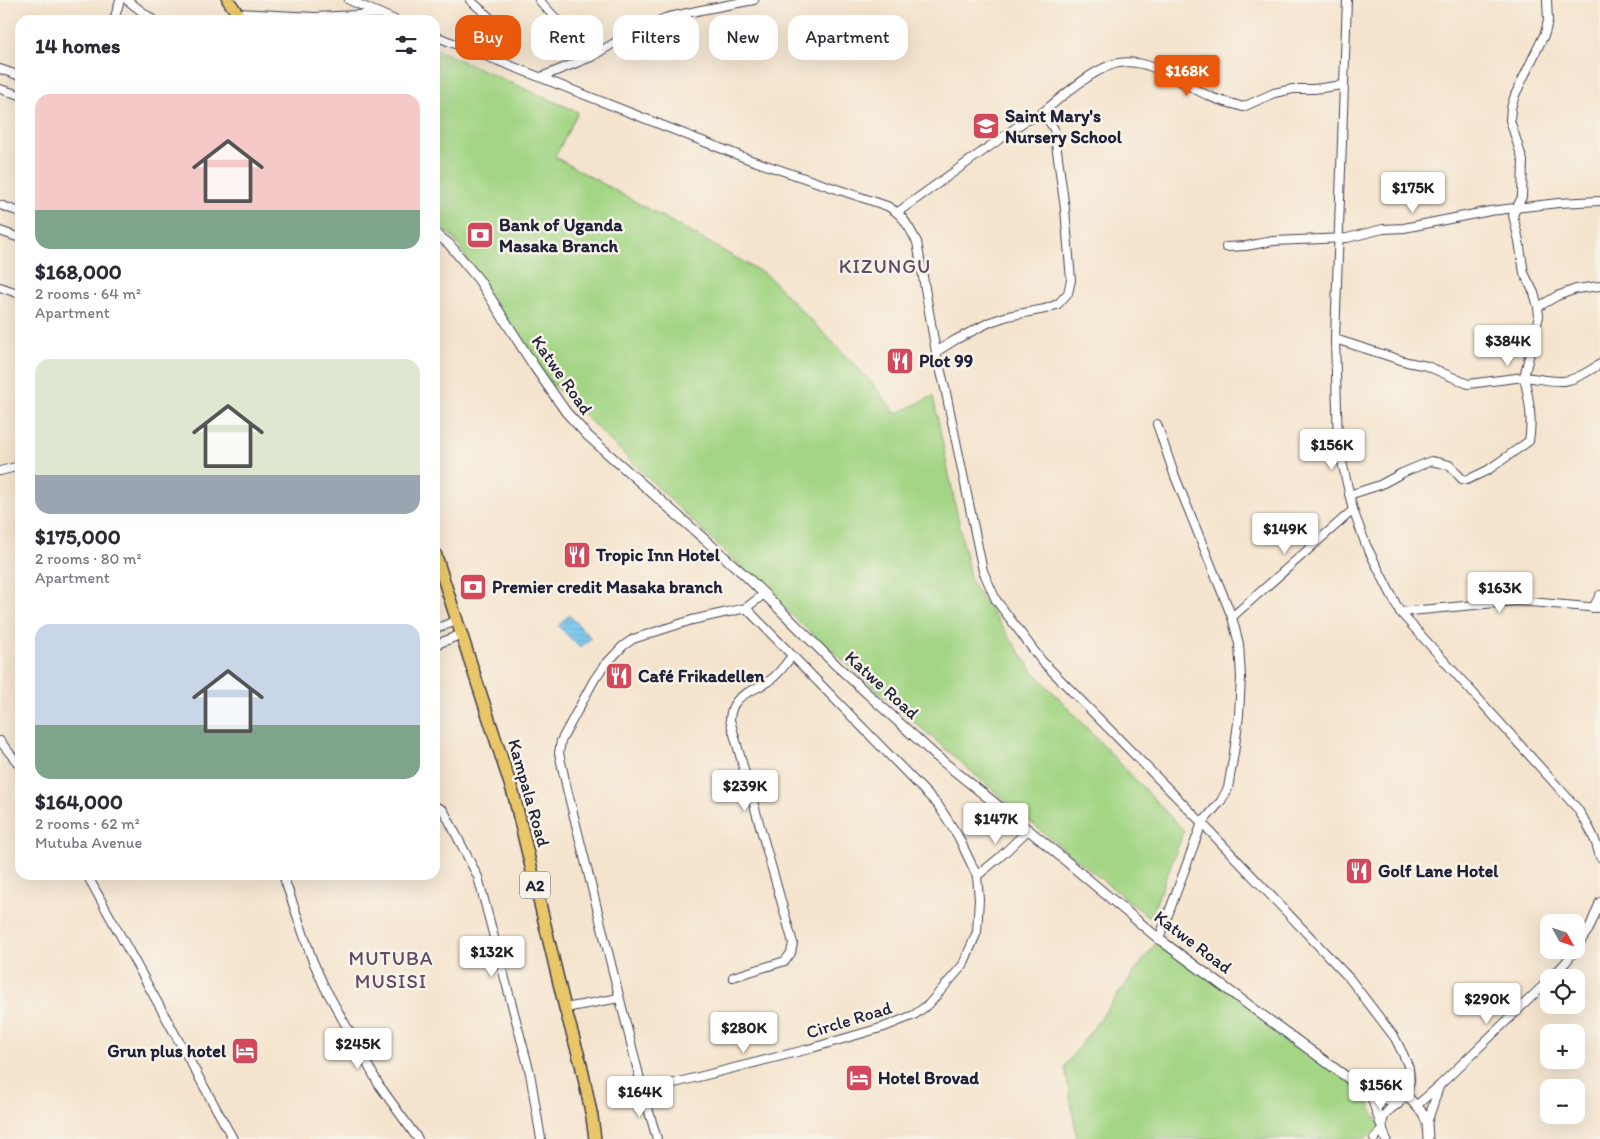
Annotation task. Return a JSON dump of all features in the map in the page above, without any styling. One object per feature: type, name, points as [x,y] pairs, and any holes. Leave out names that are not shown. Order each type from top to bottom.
[{"type":"main road","points":[[228,0],[239,15]]},
{"type":"main road","name":"A2","points":[[440,568],[456,621],[462,634]]},
{"type":"main road","name":"Kampala Road","points":[[462,634],[514,796],[565,1008],[581,1064],[595,1139]]},
{"type":"street","points":[[116,15],[120,0]]},
{"type":"street","points":[[127,0],[146,15]]},
{"type":"street","points":[[349,0],[379,14]]},
{"type":"street","points":[[470,0],[506,32],[510,38],[510,45],[501,62]]},
{"type":"street","points":[[539,0],[552,15]]},
{"type":"street","points":[[603,49],[629,34],[665,18],[754,0]]},
{"type":"street","points":[[1347,0],[1335,339],[1338,444],[1353,510],[1366,545],[1400,612],[1576,807],[1589,826],[1600,857]]},
{"type":"street","points":[[1350,495],[1380,486],[1431,461],[1449,465],[1462,480],[1467,480],[1488,470],[1529,441],[1532,425],[1530,400],[1524,377],[1539,316],[1534,292],[1524,272],[1513,215],[1522,197],[1523,161],[1510,120],[1511,108],[1516,95],[1545,32],[1548,21],[1547,0]]},
{"type":"street","points":[[358,15],[379,14]]},
{"type":"street","points":[[440,38],[748,159],[887,206],[898,212],[917,242],[936,352],[983,571],[996,600],[1041,660],[1202,823],[1350,979],[1395,1038],[1409,1068],[1410,1081],[1406,1095],[1398,1104],[1390,1108],[1384,1116],[1382,1127],[1374,1139]]},
{"type":"street","points":[[541,77],[583,60]]},
{"type":"street","points":[[898,212],[1025,121],[1037,117],[1090,76],[1118,62],[1141,63],[1180,80],[1207,96],[1243,107],[1274,93],[1293,89],[1314,89],[1343,85]]},
{"type":"street","points":[[0,69],[15,74]]},
{"type":"street","points":[[0,89],[15,94]]},
{"type":"street","points":[[936,352],[990,322],[1008,316],[1045,309],[1058,304],[1068,293],[1071,280],[1065,209],[1054,129],[1048,120],[1037,117]]},
{"type":"street","points":[[1226,247],[1246,246],[1273,241],[1347,238],[1383,229],[1404,228],[1490,211],[1558,203],[1600,201]]},
{"type":"street","points":[[0,205],[15,210]]},
{"type":"street","points":[[0,231],[15,236]]},
{"type":"street","name":"Katwe Road","points":[[440,237],[449,244],[479,280],[566,412],[588,436],[693,528],[837,666],[936,756],[1159,938],[1371,1095],[1398,1104]]},
{"type":"street","points":[[1538,307],[1557,296],[1576,289],[1600,286]]},
{"type":"street","points":[[0,287],[15,292]]},
{"type":"street","points":[[1335,339],[1407,362],[1427,366],[1468,384],[1524,377],[1565,381],[1578,377],[1600,364]]},
{"type":"street","points":[[1528,366],[1539,378]]},
{"type":"street","points":[[1157,424],[1174,474],[1232,617],[1239,644],[1241,677],[1239,715],[1228,788],[1221,801],[1202,823],[1159,938]]},
{"type":"street","points":[[0,471],[15,467]]},
{"type":"street","points":[[1232,617],[1353,510]]},
{"type":"street","points":[[657,1139],[566,790],[559,753],[561,740],[594,680],[603,667],[623,646],[633,639],[692,620],[746,608],[764,594]]},
{"type":"street","points":[[1400,612],[1517,601],[1596,608],[1600,595]]},
{"type":"street","name":"Circle Road","points":[[644,1091],[806,1050],[884,1027],[914,1015],[934,998],[963,965],[977,932],[978,876],[958,836],[938,805],[746,608]]},
{"type":"street","points":[[440,627],[456,621]]},
{"type":"street","points":[[440,643],[462,634]]},
{"type":"street","points":[[733,978],[785,961],[791,953],[793,943],[730,720],[730,710],[734,702],[741,696],[763,685],[792,656]]},
{"type":"street","points":[[0,741],[15,760]]},
{"type":"street","points":[[440,808],[446,815],[478,877],[530,1073],[541,1139]]},
{"type":"street","points":[[978,876],[1000,858],[1028,830]]},
{"type":"street","points":[[90,880],[233,1139]]},
{"type":"street","points":[[285,880],[312,959],[324,986],[379,1085],[418,1139]]},
{"type":"street","points":[[1585,935],[1600,902]]},
{"type":"street","points":[[1559,969],[1568,959]]},
{"type":"street","points":[[1416,1106],[1540,989]]},
{"type":"street","points":[[565,1008],[619,998]]},
{"type":"street","points":[[1421,1139],[1424,1136],[1440,1085]]},
{"type":"street","points":[[1371,1095],[1386,1139]]},
{"type":"street","points":[[1406,1095],[1423,1113],[1427,1124],[1428,1139]]},
{"type":"green space","points":[[440,51],[455,58],[455,60],[460,60],[578,112],[555,157],[767,275],[872,383],[896,414],[933,396],[971,582],[1032,670],[1184,831],[1150,918],[1024,817],[800,623],[537,369],[453,237],[440,228]]},
{"type":"green space","points":[[1159,939],[1359,1086],[1382,1129],[1363,1139],[1077,1139],[1065,1066]]},
{"type":"water","points":[[569,615],[591,638],[580,648],[558,626]]},
{"type":"place","name":"Saint Mary's Nursery School","points":[[986,126]]},
{"type":"place","name":"Bank of Uganda Masaka Branch","points":[[480,235]]},
{"type":"place","name":"Plot 99","points":[[900,361]]},
{"type":"place","name":"Tropic Inn Hotel","points":[[577,555]]},
{"type":"place","name":"Premier credit Masaka branch","points":[[473,587]]},
{"type":"place","name":"Café Frikadellen","points":[[619,676]]},
{"type":"place","name":"Golf Lane Hotel","points":[[1359,871]]},
{"type":"place","name":"Grun plus hotel","points":[[245,1051]]},
{"type":"place","name":"Hotel Brovad","points":[[859,1078]]},
{"type":"district","name":"KIZUNGU","points":[[885,266]]},
{"type":"district","name":"MUTUBA MUSISI","points":[[391,970]]}]
